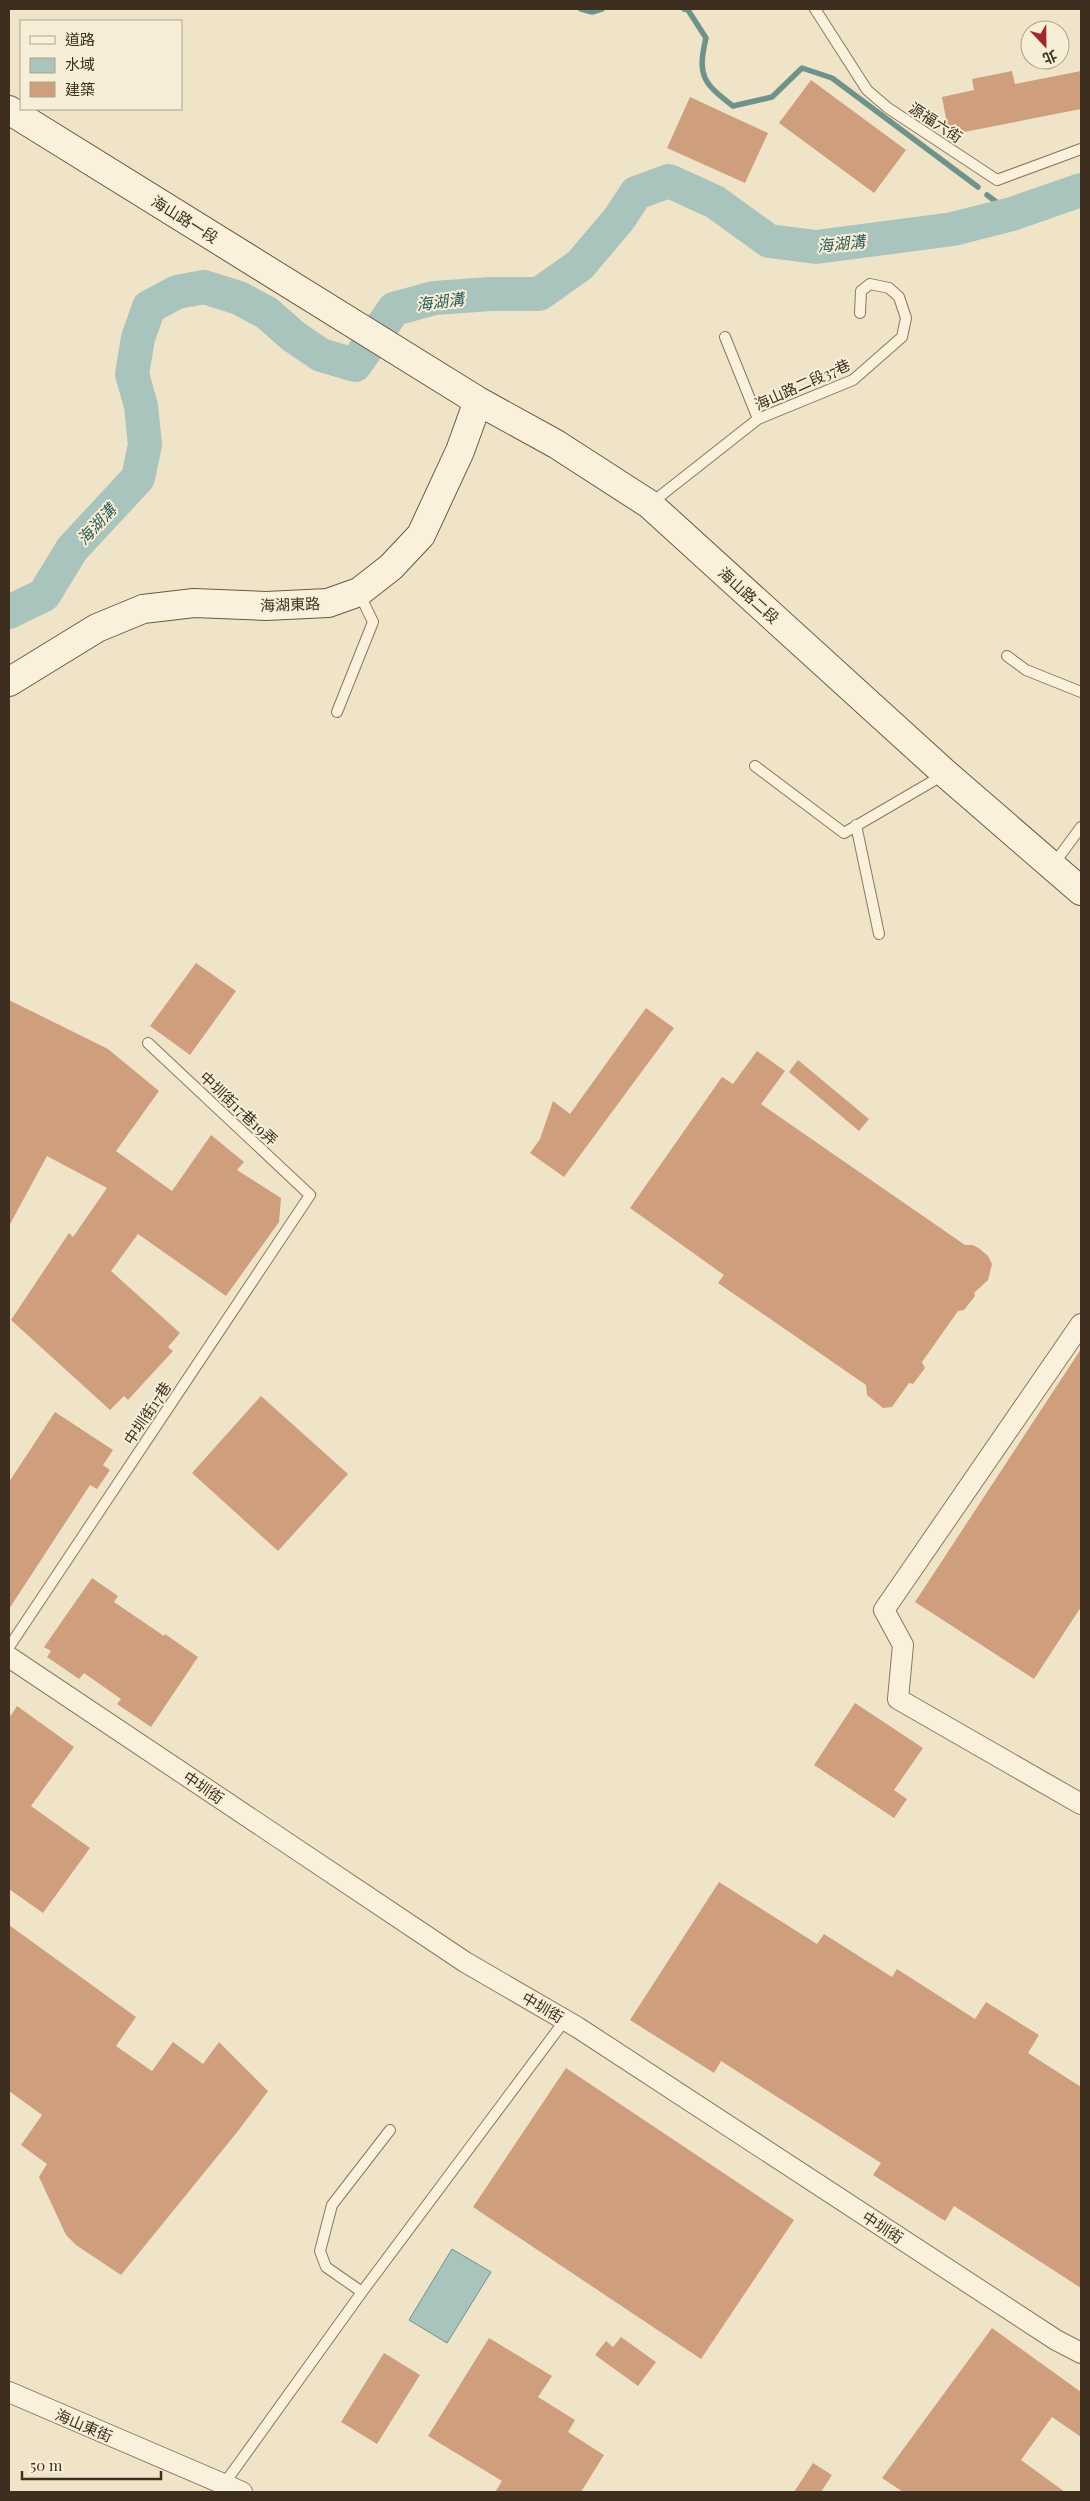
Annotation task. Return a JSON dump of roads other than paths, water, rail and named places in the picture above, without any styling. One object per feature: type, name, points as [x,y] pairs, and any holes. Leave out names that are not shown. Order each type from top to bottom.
[{"type":"main road","name":"海山路一段","points":[[9,110],[385,343]]},
{"type":"main road","name":"海山路二段","points":[[385,343],[478,400],[556,444],[649,504],[946,774],[1081,891]]},
{"type":"main road","name":"海湖東路","points":[[9,682],[97,628],[143,609],[194,603],[266,606],[328,603],[359,592],[391,567],[421,535],[460,451],[478,400]]},
{"type":"street","points":[[1081,1324],[884,1610],[903,1645],[898,1698],[1081,1804]]},
{"type":"street","name":"中圳街","points":[[9,1657],[465,1962],[565,2020],[1056,2340],[1081,2353]]},
{"type":"street","name":"海山東街","points":[[9,2392],[242,2492]]},
{"type":"lane","name":"源福六街","points":[[815,9],[867,90],[888,108],[997,180],[1081,149]]},
{"type":"lane","name":"海山路二段37巷","points":[[649,504],[758,419],[853,380],[902,337],[906,318],[899,297],[889,288],[870,284],[861,291],[860,314]]},
{"type":"lane","points":[[725,337],[758,419]]},
{"type":"lane","points":[[336,712],[372,622],[359,592]]},
{"type":"lane","points":[[1008,656],[1026,670],[1081,692]]},
{"type":"lane","points":[[755,766],[844,832],[946,774]]},
{"type":"lane","points":[[856,825],[880,934]]},
{"type":"lane","points":[[1053,866],[1081,827]]},
{"type":"lane","name":"中圳街17巷19弄","points":[[148,1043],[310,1195]]},
{"type":"lane","name":"中圳街17巷","points":[[9,1647],[310,1195]]},
{"type":"lane","points":[[224,2484],[362,2292],[565,2020]]},
{"type":"lane","points":[[362,2292],[326,2267],[320,2251],[332,2204],[390,2130]]},
{"type":"water","points":[[452,2249],[491,2272],[447,2343],[409,2320]]},
{"type":"waterway","points":[[581,9],[592,12],[602,9]]},
{"type":"waterway","points":[[684,9],[688,10],[706,38],[702,61],[705,78],[715,91],[733,106],[772,97],[802,68],[832,78],[978,187]]},
{"type":"waterway","name":"海湖溝","points":[[9,612],[44,595],[72,549],[138,478],[145,445],[141,406],[132,374],[138,338],[149,307],[177,292],[204,287],[239,298],[267,313],[293,336],[321,355],[355,365],[394,309],[434,298],[491,294],[539,294],[580,265],[619,219],[636,193],[669,181],[715,202],[769,241],[816,247],[953,229],[1012,214],[1081,190]]},
{"type":"waterway","points":[[987,195],[1012,214]]}]
